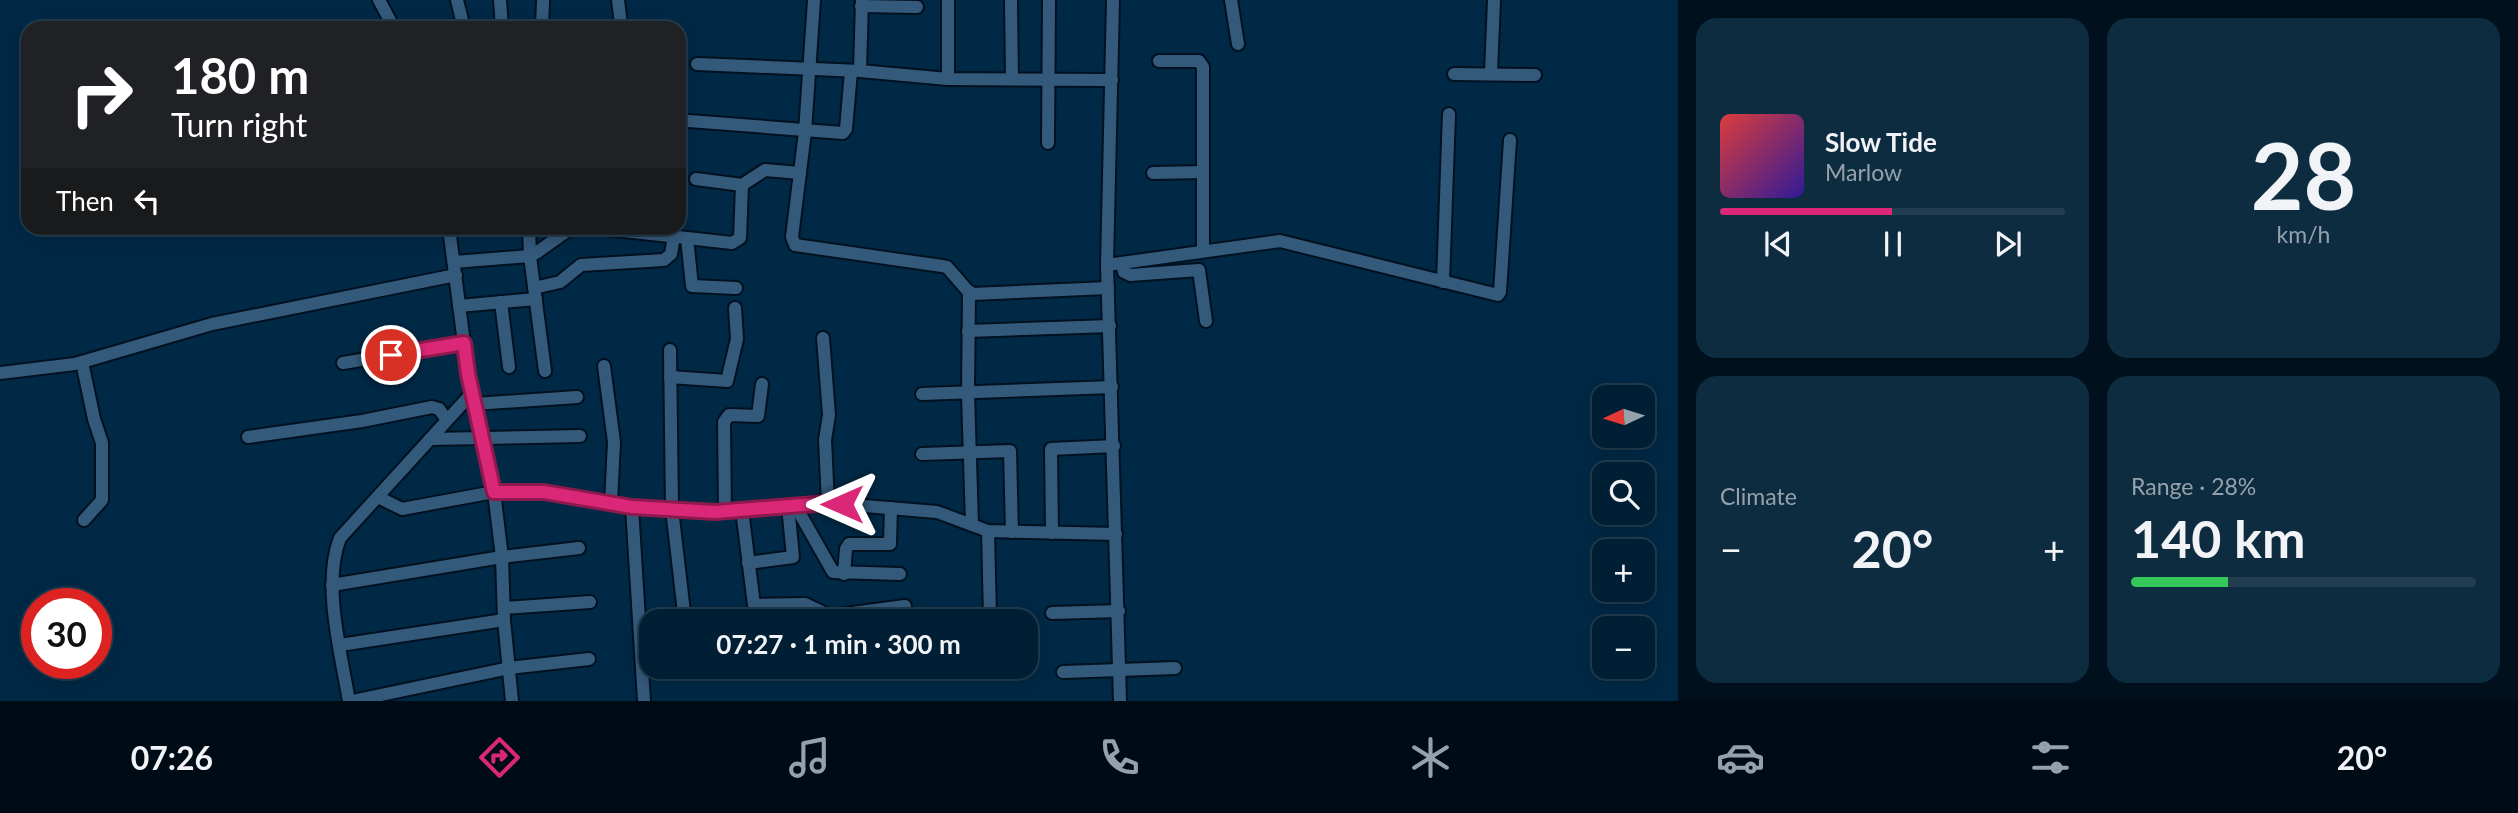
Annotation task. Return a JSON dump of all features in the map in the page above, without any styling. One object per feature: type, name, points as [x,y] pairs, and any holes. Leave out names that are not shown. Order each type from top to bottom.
[{"type":"street","points":[[379,0],[390,21]]},
{"type":"street","points":[[457,0],[462,21]]},
{"type":"street","points":[[500,0],[502,21]]},
{"type":"street","points":[[542,21],[543,0]]},
{"type":"street","points":[[618,0],[621,21]]},
{"type":"street","points":[[814,0],[805,131],[792,237],[796,245],[942,265],[950,270],[970,293],[968,393],[972,525]]},
{"type":"street","points":[[948,0],[948,79]]},
{"type":"street","points":[[1011,0],[1012,79]]},
{"type":"street","points":[[1048,143],[1049,0]]},
{"type":"street","points":[[1113,0],[1107,265],[1120,701]]},
{"type":"street","points":[[1231,0],[1238,44]]},
{"type":"street","points":[[1490,73],[1494,0]]},
{"type":"street","points":[[689,121],[846,132],[861,3],[917,7]]},
{"type":"street","points":[[1159,61],[1202,63],[1203,251]]},
{"type":"street","points":[[697,64],[855,71],[948,79],[1112,80]]},
{"type":"street","points":[[1454,74],[1535,75]]},
{"type":"street","points":[[1443,282],[1449,114]]},
{"type":"street","points":[[1107,265],[1280,241],[1497,295],[1500,292],[1510,140]]},
{"type":"street","points":[[696,179],[742,185],[765,170],[800,173]]},
{"type":"street","points":[[1153,173],[1203,172]]},
{"type":"street","points":[[664,235],[732,243],[737,241],[740,237],[742,185]]},
{"type":"street","points":[[450,235],[473,398],[494,492],[502,557],[512,701]]},
{"type":"street","points":[[529,235],[545,371]]},
{"type":"street","points":[[0,373],[62,367],[204,326],[455,268],[530,256],[561,235]]},
{"type":"street","points":[[459,306],[501,302],[535,294],[560,282],[581,264],[664,260],[671,254],[674,236]]},
{"type":"street","points":[[687,238],[692,286],[736,288]]},
{"type":"street","points":[[1122,263],[1124,272],[1130,275],[1199,270],[1206,321]]},
{"type":"street","points":[[970,293],[1108,288]]},
{"type":"street","points":[[501,302],[509,367]]},
{"type":"street","points":[[670,377],[727,381],[737,339],[735,308]]},
{"type":"street","points":[[968,331],[1110,326]]},
{"type":"street","points":[[823,338],[829,420],[825,440],[828,503]]},
{"type":"street","points":[[343,363],[464,343]]},
{"type":"street","points":[[670,350],[672,509],[684,609]]},
{"type":"street","points":[[82,362],[103,448],[102,500],[83,520]]},
{"type":"street","points":[[604,366],[614,442],[611,503]]},
{"type":"street","points":[[726,511],[724,422],[729,415],[758,416],[762,384]]},
{"type":"street","points":[[922,394],[1112,387]]},
{"type":"street","points":[[577,397],[473,398],[447,420],[340,538],[332,585],[351,701],[509,668],[589,659]]},
{"type":"street","points":[[248,437],[362,421],[432,407],[439,409],[447,420]]},
{"type":"street","points":[[430,439],[580,436]]},
{"type":"street","points":[[1052,533],[1051,449],[1114,446]]},
{"type":"street","points":[[922,454],[1010,451],[1012,531]]},
{"type":"street","points":[[378,497],[402,509],[494,492],[544,492],[632,507],[726,511],[828,503],[942,513],[988,531],[1116,534]]},
{"type":"street","points":[[748,563],[793,557],[792,506]]},
{"type":"street","points":[[792,506],[833,572],[900,574]]},
{"type":"street","points":[[632,507],[644,701]]},
{"type":"street","points":[[844,574],[846,549],[849,544],[890,544],[891,508]]},
{"type":"street","points":[[742,510],[752,602],[757,606],[805,604],[830,616],[905,606]]},
{"type":"street","points":[[988,531],[990,609]]},
{"type":"street","points":[[332,585],[502,557],[579,548]]},
{"type":"street","points":[[340,645],[504,614],[590,601]]},
{"type":"street","points":[[1052,612],[1119,611]]},
{"type":"street","points":[[1063,672],[1175,668]]},
{"type":"route","points":[[391,355],[464,343],[468,374],[494,492],[537,491],[632,507],[715,512],[842,504]]}]
